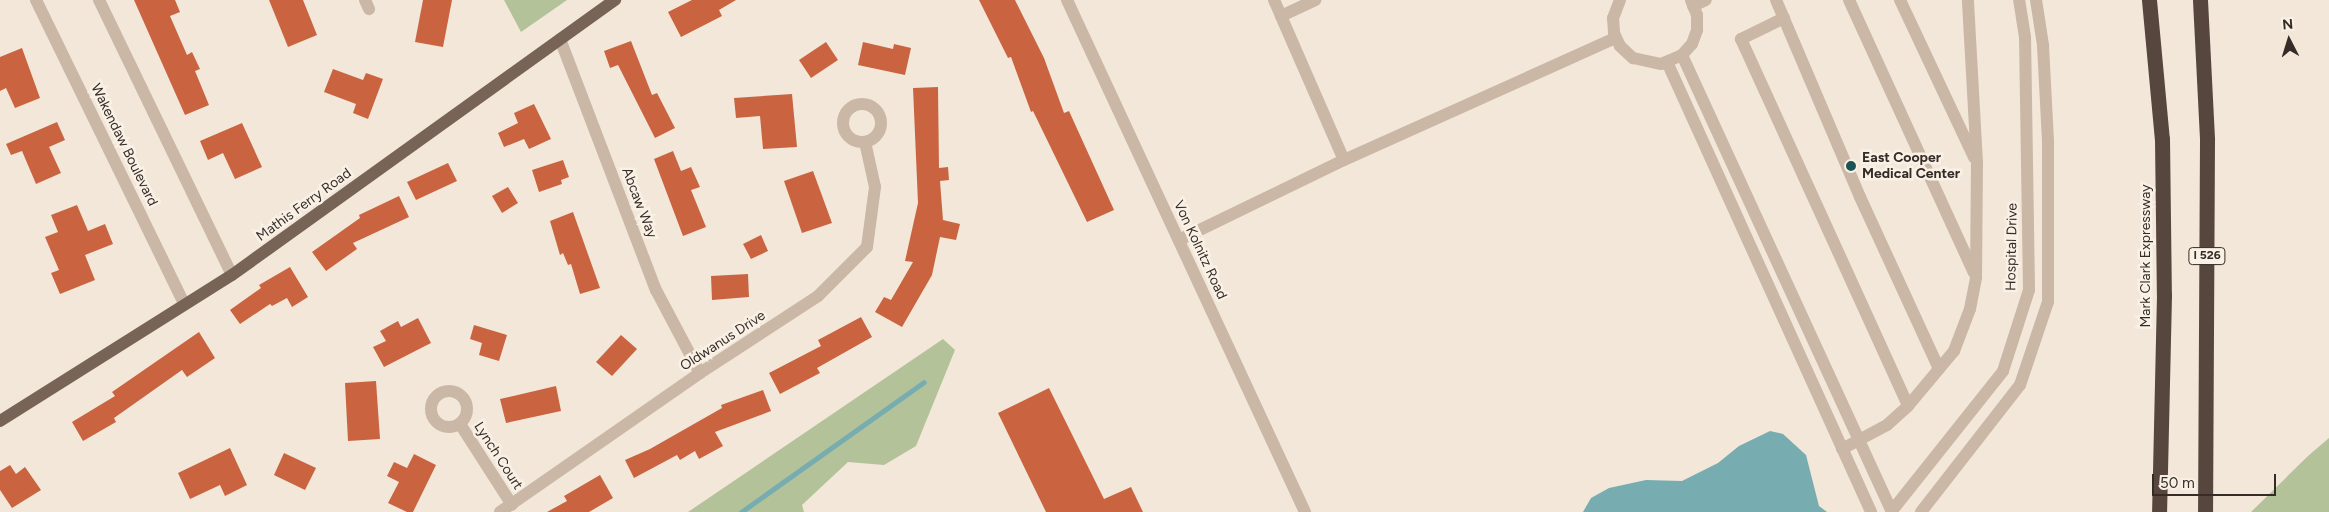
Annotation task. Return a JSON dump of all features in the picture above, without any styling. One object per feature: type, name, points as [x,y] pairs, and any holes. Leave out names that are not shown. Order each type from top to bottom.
[{"type":"highway","name":"Mark Clark Expressway","points":[[2149,0],[2162,148],[2164,295],[2159,512]]},
{"type":"highway","name":"I 526","points":[[2200,0],[2207,140],[2205,512]]},
{"type":"highway","points":[[2153,512],[2160,407]]},
{"type":"main road","name":"Mathis Ferry Road","points":[[0,420],[232,275],[616,0]]},
{"type":"street","name":"Wakendaw Boulevard","points":[[36,0],[184,304]]},
{"type":"street","points":[[99,0],[232,275]]},
{"type":"street","name":"Von Kolnitz Road","points":[[1067,0],[1305,512]]},
{"type":"street","points":[[1274,0],[1344,160]]},
{"type":"street","points":[[1281,16],[1315,0]]},
{"type":"street","points":[[1620,0],[1613,18],[1616,38],[1633,58],[1647,64],[1667,62],[1682,55],[1697,30],[1697,15],[1692,3],[1706,0]]},
{"type":"street","points":[[1776,0],[1860,197],[1940,369]]},
{"type":"street","points":[[1849,0],[1976,277]]},
{"type":"street","points":[[1900,0],[1977,164]]},
{"type":"street","points":[[1842,449],[1887,425],[1908,406],[1954,351],[1970,309],[1976,277],[1977,164],[1968,0]]},
{"type":"street","name":"Hospital Drive","points":[[1892,512],[2003,371],[2029,290],[2025,38],[2019,0]]},
{"type":"street","points":[[1921,512],[2020,385],[2048,302],[2048,140],[2043,45],[2036,0]]},
{"type":"street","points":[[1784,18],[1740,39],[1908,406]]},
{"type":"street","points":[[1179,240],[1344,160],[1616,38]]},
{"type":"street","name":"Abcaw Way","points":[[560,39],[656,290],[700,373]]},
{"type":"street","points":[[1682,55],[1892,512]]},
{"type":"street","points":[[1667,62],[1871,512]]},
{"type":"street","name":"Oldwanus Drive","points":[[500,512],[700,373],[818,296],[867,246],[875,187],[866,142]]},
{"type":"street","name":"Lynch Court","points":[[460,424],[512,505]]},
{"type":"green space","points":[[504,0],[567,0],[521,32]]},
{"type":"green space","points":[[943,339],[955,350],[916,446],[884,465],[848,462],[802,505],[804,512],[688,512]]},
{"type":"green space","points":[[2329,438],[2329,512],[2251,512],[2308,456]]},
{"type":"water","points":[[1770,431],[1783,434],[1806,455],[1819,506],[1827,512],[1583,512],[1591,498],[1609,488],[1646,480],[1682,481],[1718,463],[1739,446]]},
{"type":"building","points":[[134,0],[175,0],[180,12],[170,16],[187,55],[192,52],[200,69],[195,71],[209,105],[185,115]]},
{"type":"building","points":[[269,0],[303,0],[317,35],[288,47]]},
{"type":"building","points":[[423,0],[452,0],[443,47],[415,42]]},
{"type":"building","points":[[692,0],[736,0],[719,10],[722,16],[681,37],[668,12]]},
{"type":"building","points":[[979,0],[1015,0],[1044,58],[1064,113],[1069,111],[1114,210],[1087,222],[1033,111],[1031,112],[1011,57],[1008,58]]},
{"type":"building","points":[[631,41],[652,95],[657,93],[675,128],[655,138],[618,65],[610,68],[604,51]]},
{"type":"building","points":[[826,42],[838,60],[811,78],[799,60]]},
{"type":"building","points":[[863,42],[893,49],[894,44],[911,48],[905,75],[858,65]]},
{"type":"building","points":[[22,48],[40,98],[15,108],[6,88],[0,91],[0,57]]},
{"type":"building","points":[[333,69],[363,80],[366,73],[383,79],[368,119],[353,113],[356,104],[324,92]]},
{"type":"building","points":[[938,87],[939,168],[948,167],[949,180],[940,181],[943,220],[960,224],[956,240],[940,237],[932,275],[902,327],[875,312],[884,297],[891,300],[913,262],[905,261],[918,203],[913,88]]},
{"type":"building","points":[[792,94],[797,147],[763,149],[760,116],[736,118],[734,98]]},
{"type":"building","points":[[534,104],[551,139],[529,149],[524,139],[504,147],[498,133],[518,123],[514,113]]},
{"type":"building","points":[[57,122],[65,140],[49,147],[61,173],[36,184],[22,151],[11,155],[6,144]]},
{"type":"building","points":[[242,123],[262,167],[235,179],[223,153],[208,160],[200,141]]},
{"type":"building","points":[[673,151],[681,171],[691,167],[700,187],[691,190],[706,227],[683,236],[654,159]]},
{"type":"building","points":[[563,160],[569,177],[561,180],[562,184],[539,192],[532,170]]},
{"type":"building","points":[[448,163],[457,181],[416,200],[407,182]]},
{"type":"building","points":[[813,171],[832,223],[802,233],[784,181]]},
{"type":"building","points":[[508,187],[518,203],[502,213],[492,196]]},
{"type":"building","points":[[399,196],[409,217],[353,243],[357,249],[326,271],[312,252],[360,218],[359,215]]},
{"type":"building","points":[[77,205],[88,231],[105,224],[113,244],[85,255],[95,280],[60,294],[51,273],[59,270],[45,237],[58,232],[51,215]]},
{"type":"building","points":[[573,212],[600,288],[580,294],[571,264],[568,265],[563,253],[560,255],[550,221]]},
{"type":"building","points":[[761,235],[768,251],[751,259],[743,244]]},
{"type":"building","points":[[290,267],[308,297],[292,307],[287,298],[272,306],[270,304],[240,324],[230,310],[261,288],[259,285]]},
{"type":"building","points":[[748,274],[749,297],[712,300],[711,276]]},
{"type":"building","points":[[861,317],[872,337],[817,368],[820,373],[780,394],[769,373],[821,346],[818,340]]},
{"type":"building","points":[[418,318],[431,343],[384,367],[373,347],[386,341],[380,331],[398,321],[401,327]]},
{"type":"building","points":[[474,325],[507,335],[499,361],[479,355],[482,343],[470,339]]},
{"type":"building","points":[[199,332],[215,358],[187,377],[182,370],[114,418],[116,422],[83,441],[72,422],[115,396],[112,392]]},
{"type":"building","points":[[621,335],[637,349],[612,376],[596,362]]},
{"type":"building","points":[[376,381],[380,439],[348,441],[345,383]]},
{"type":"building","points":[[556,386],[561,411],[506,423],[500,399]]},
{"type":"building","points":[[1049,388],[1104,499],[1131,487],[1143,512],[1046,512],[998,413]]},
{"type":"building","points":[[763,390],[771,411],[715,432],[723,446],[699,459],[695,451],[680,460],[677,455],[634,478],[625,460],[650,449],[722,408],[721,405]]},
{"type":"building","points":[[230,448],[247,485],[225,496],[220,485],[190,499],[178,473]]},
{"type":"building","points":[[284,453],[316,468],[305,490],[274,475]]},
{"type":"building","points":[[414,454],[436,465],[413,512],[407,512],[388,503],[399,482],[387,476],[394,462],[407,468]]},
{"type":"building","points":[[10,465],[16,474],[25,467],[41,490],[12,508],[0,490],[0,471]]},
{"type":"building","points":[[600,475],[613,498],[589,512],[547,512],[567,501],[564,496]]},
{"type":"waterway","points":[[741,512],[924,382]]},
{"type":"place","name":"East Cooper Medical Center","points":[[1851,166]]}]
